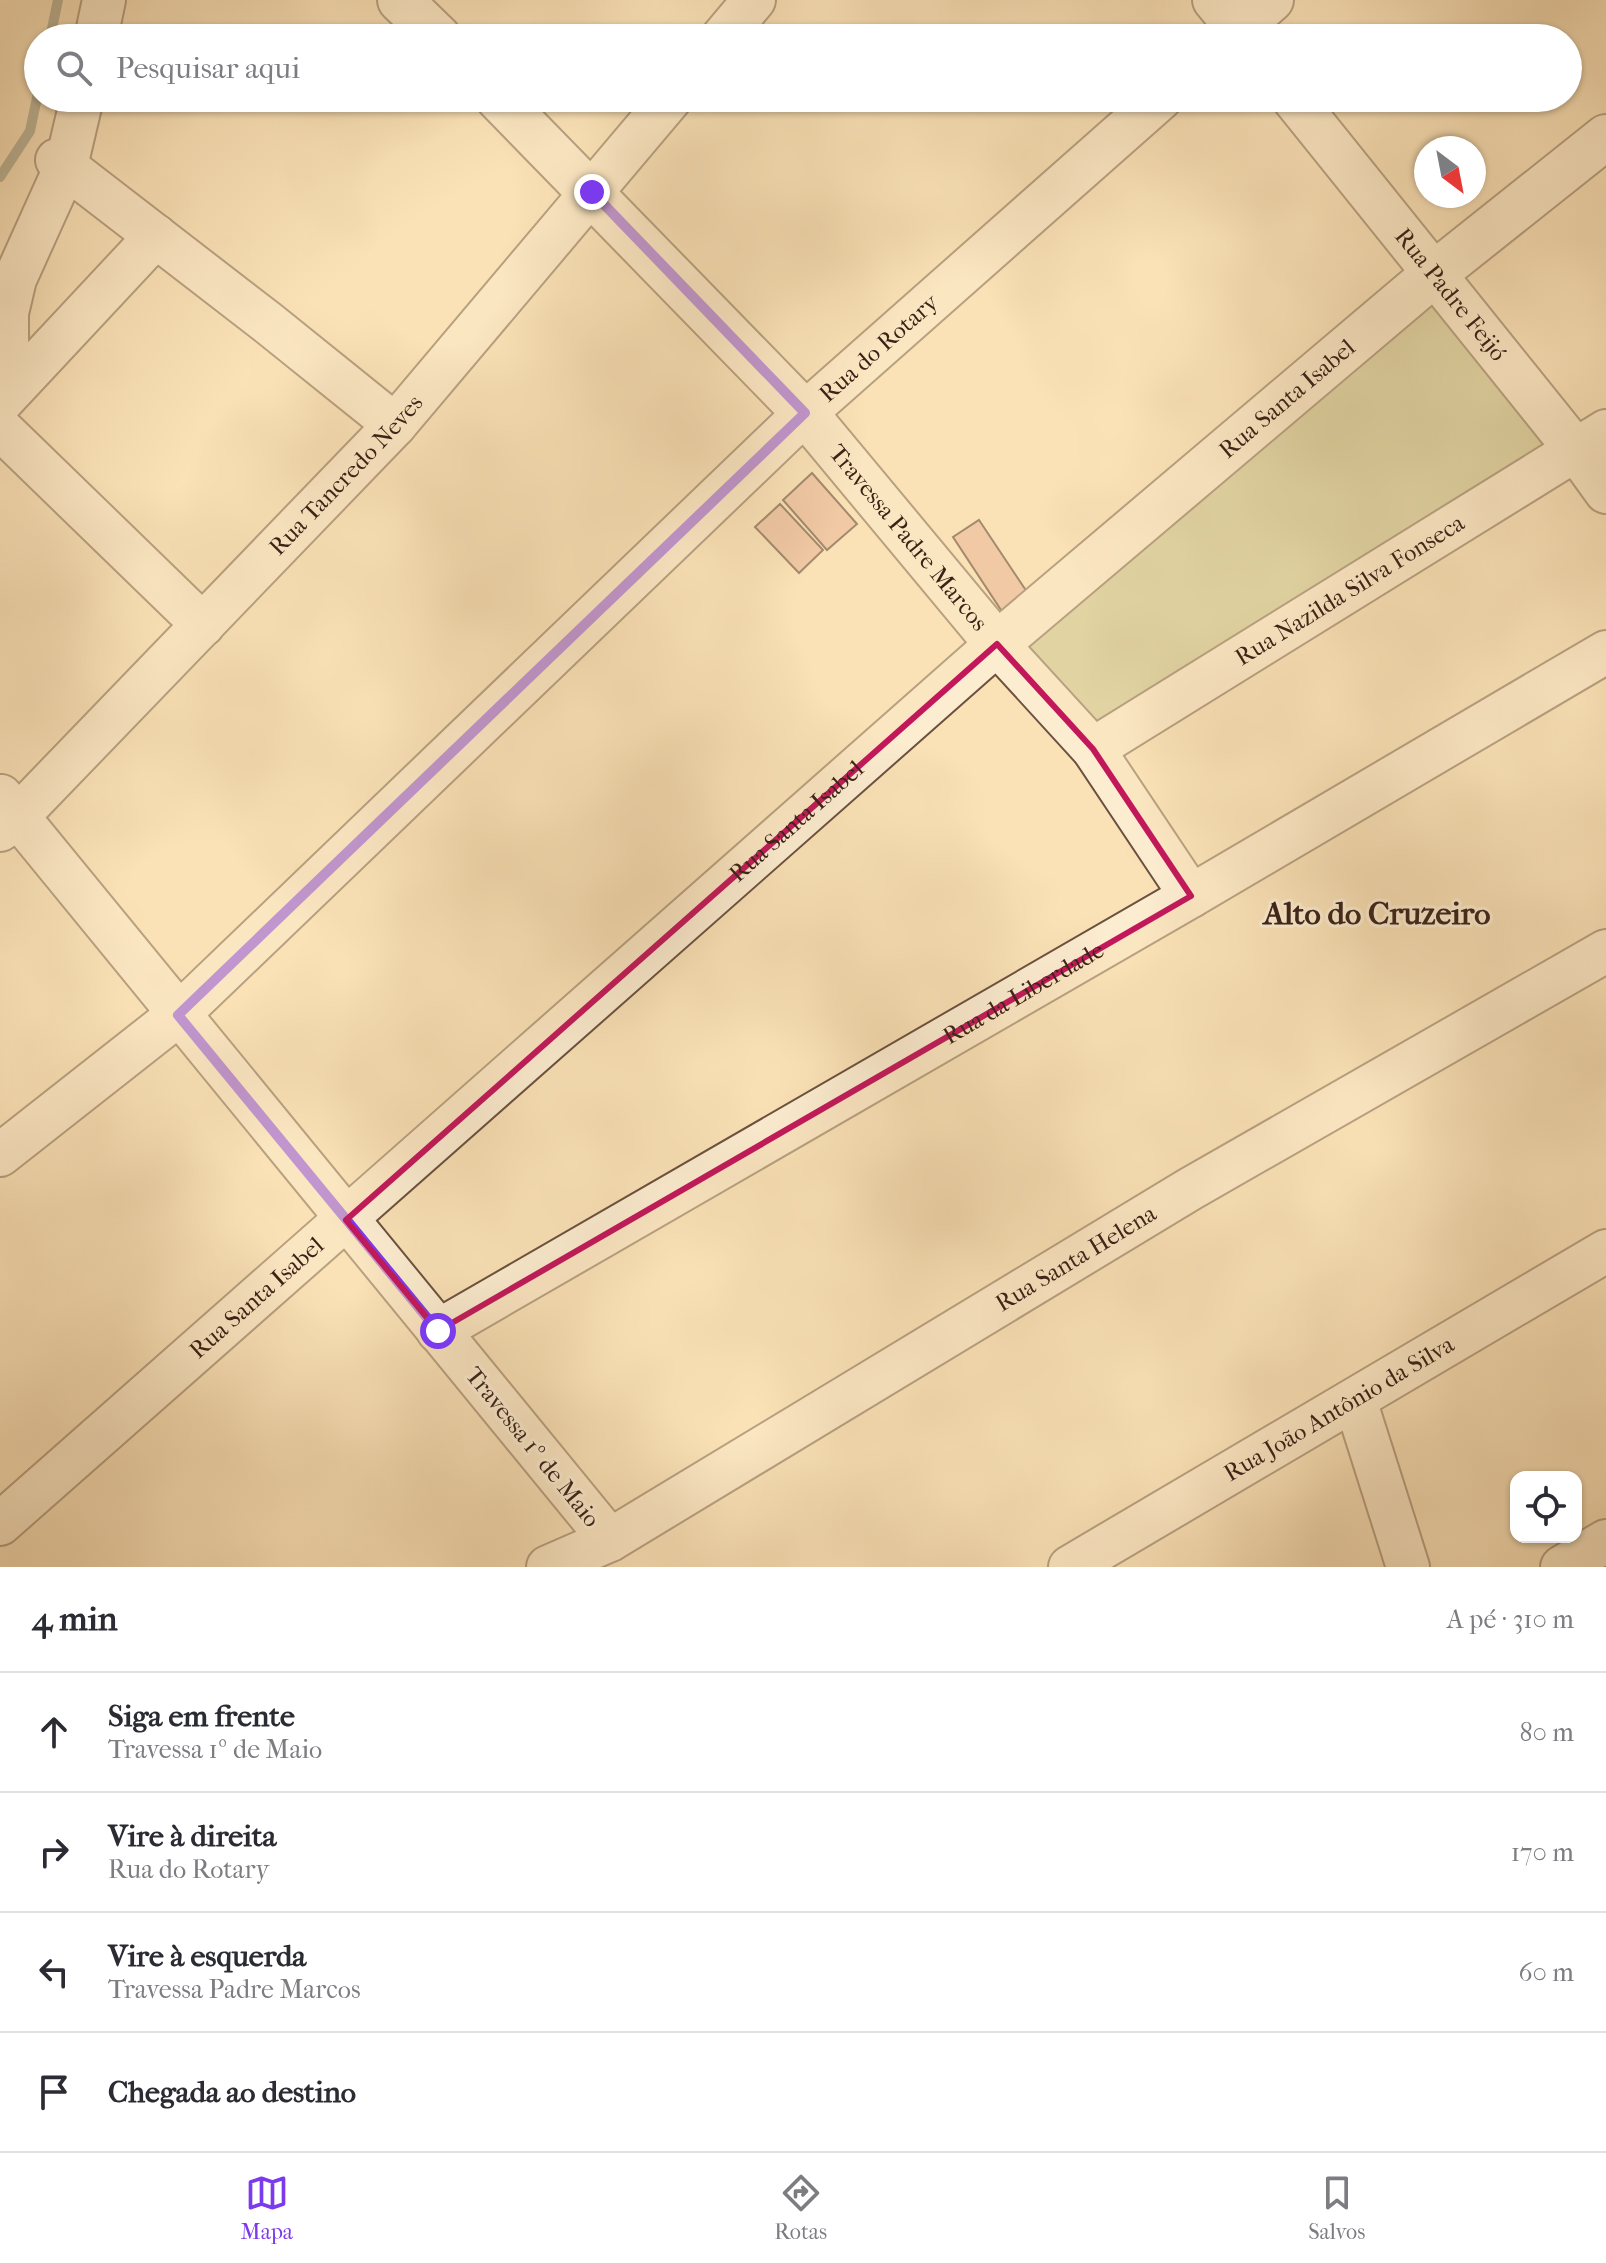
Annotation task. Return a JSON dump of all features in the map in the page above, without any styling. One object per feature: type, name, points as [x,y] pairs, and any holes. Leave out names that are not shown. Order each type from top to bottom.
[{"type":"street","points":[[99,24],[104,0]]},
{"type":"street","points":[[734,24],[754,0]]},
{"type":"street","points":[[1234,24],[1272,0]]},
{"type":"street","points":[[0,383],[7,364],[7,313],[15,279],[62,163],[78,112]]},
{"type":"street","name":"Travessa Padre Marcos","points":[[512,112],[805,413],[997,644],[1093,749],[1191,896]]},
{"type":"street","name":"Rua Tancredo Neves","points":[[6,814],[203,625],[395,425],[659,112]]},
{"type":"street","name":"Rua do Rotary","points":[[0,1155],[178,1015],[805,413],[1145,112]]},
{"type":"street","name":"Rua Padre Feijó","points":[[1304,112],[1434,274],[1590,440],[1606,492]]},
{"type":"street","name":"Rua Santa Isabel","points":[[0,1524],[997,644],[1434,274],[1606,137]]},
{"type":"street","points":[[62,163],[395,425]]},
{"type":"street","points":[[0,403],[156,236]]},
{"type":"street","points":[[0,428],[203,625]]},
{"type":"street","name":"Rua Nazilda Silva Fonseca","points":[[1093,749],[1590,440]]},
{"type":"street","name":"Rua da Liberdade","points":[[438,1331],[1606,652]]},
{"type":"street","name":"Travessa 1º de Maio","points":[[6,814],[178,1015],[610,1540]]},
{"type":"street","name":"Rua Santa Helena","points":[[548,1567],[610,1540],[1190,1189],[1606,951]]},
{"type":"street","name":"Rua João Antônio da Silva","points":[[1070,1567],[1606,1251]]},
{"type":"street","points":[[1355,1400],[1408,1567]]},
{"type":"street","points":[[1562,1567],[1606,1541]]},
{"type":"highlighted area","points":[[997,644],[1093,749],[1191,896],[438,1331],[346,1220]]},
{"type":"shaded area","points":[[1432,300],[1544,446],[1097,740],[1018,648]]},
{"type":"building","points":[[812,473],[857,524],[827,550],[783,500]]},
{"type":"building","points":[[780,504],[823,550],[799,573],[755,527]]},
{"type":"building","points":[[979,520],[1029,595],[1003,613],[953,537]]},
{"type":"waterway","points":[[53,24],[58,0]]},
{"type":"waterway","points":[[0,177],[30,131],[34,112]]},
{"type":"district","name":"Alto do Cruzeiro","points":[[1377,913]]},
{"type":"route","points":[[438,1331],[178,1015],[805,413],[592,192]]}]
